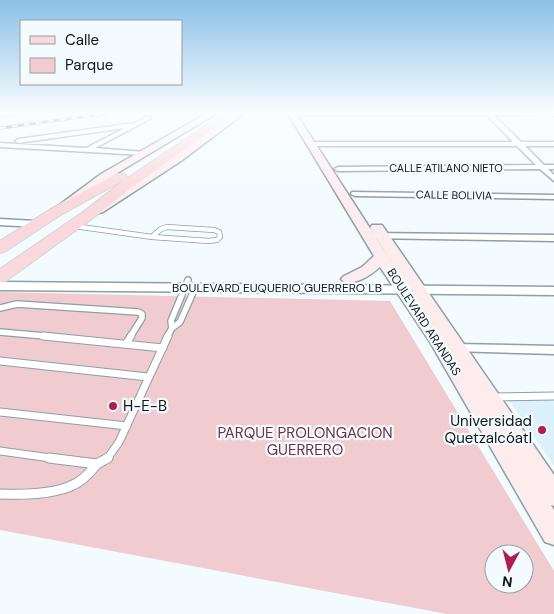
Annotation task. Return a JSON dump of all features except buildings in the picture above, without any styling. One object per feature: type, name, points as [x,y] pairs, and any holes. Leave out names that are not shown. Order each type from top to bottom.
[{"type":"main road","points":[[0,248],[54,213],[105,176],[165,141]]},
{"type":"main road","points":[[88,215],[119,183],[181,141]]},
{"type":"main road","points":[[54,213],[119,183],[186,141]]},
{"type":"main road","points":[[0,278],[88,215],[109,204],[202,141]]},
{"type":"main road","name":"BOULEVARD ARANDAS","points":[[316,141],[407,284],[554,533]]},
{"type":"main road","name":"BOULEVARD ARANDAS","points":[[318,144],[338,168],[354,194],[376,236],[382,256],[407,284],[456,348],[554,495]]},
{"type":"main road","points":[[349,279],[369,269],[382,256]]},
{"type":"street","points":[[0,145],[29,141]]},
{"type":"street","points":[[87,150],[105,141]]},
{"type":"street","points":[[515,141],[554,179]]},
{"type":"street","points":[[318,144],[554,144]]},
{"type":"street","points":[[0,145],[143,153]]},
{"type":"street","name":"CALLE ATILANO NIETO","points":[[338,168],[554,167]]},
{"type":"street","name":"CALLE BOLIVIA","points":[[354,194],[554,197]]},
{"type":"street","points":[[0,222],[36,224]]},
{"type":"street","points":[[376,236],[554,238]]},
{"type":"street","name":"BOULEVARD EUQUERIO GUERRERO LB","points":[[0,278],[189,285],[349,279],[407,284],[554,291]]},
{"type":"street","name":"BOULEVARD EUQUERIO GUERRERO LB","points":[[0,286],[554,282]]},
{"type":"street","points":[[456,348],[554,350]]},
{"type":"lane","points":[[72,226],[152,238],[209,241],[217,240],[220,237],[219,232],[214,230],[167,226],[152,238]]},
{"type":"lane","points":[[172,328],[170,322],[189,285]]},
{"type":"lane","points":[[0,494],[16,495],[52,490],[79,482],[97,464],[107,459],[127,426],[172,328],[180,322],[189,285]]},
{"type":"lane","points":[[0,308],[16,304],[138,312],[142,314],[142,318],[126,344]]},
{"type":"lane","points":[[0,332],[163,348]]},
{"type":"lane","points":[[0,361],[148,377]]},
{"type":"lane","points":[[491,398],[554,396]]},
{"type":"lane","points":[[0,412],[127,426]]},
{"type":"lane","points":[[0,452],[97,464]]},
{"type":"shaded area","name":"Universidad Quetzalcóatl","points":[[504,393],[554,394],[554,466]]},
{"type":"green space","name":"PARQUE PROLONGACION GUERRERO","points":[[0,292],[390,301],[554,571],[554,614],[447,614],[0,530]]},
{"type":"place","name":"H-E-B","points":[[113,406]]},
{"type":"place","name":"Universidad Quetzalcóatl","points":[[542,430]]}]
